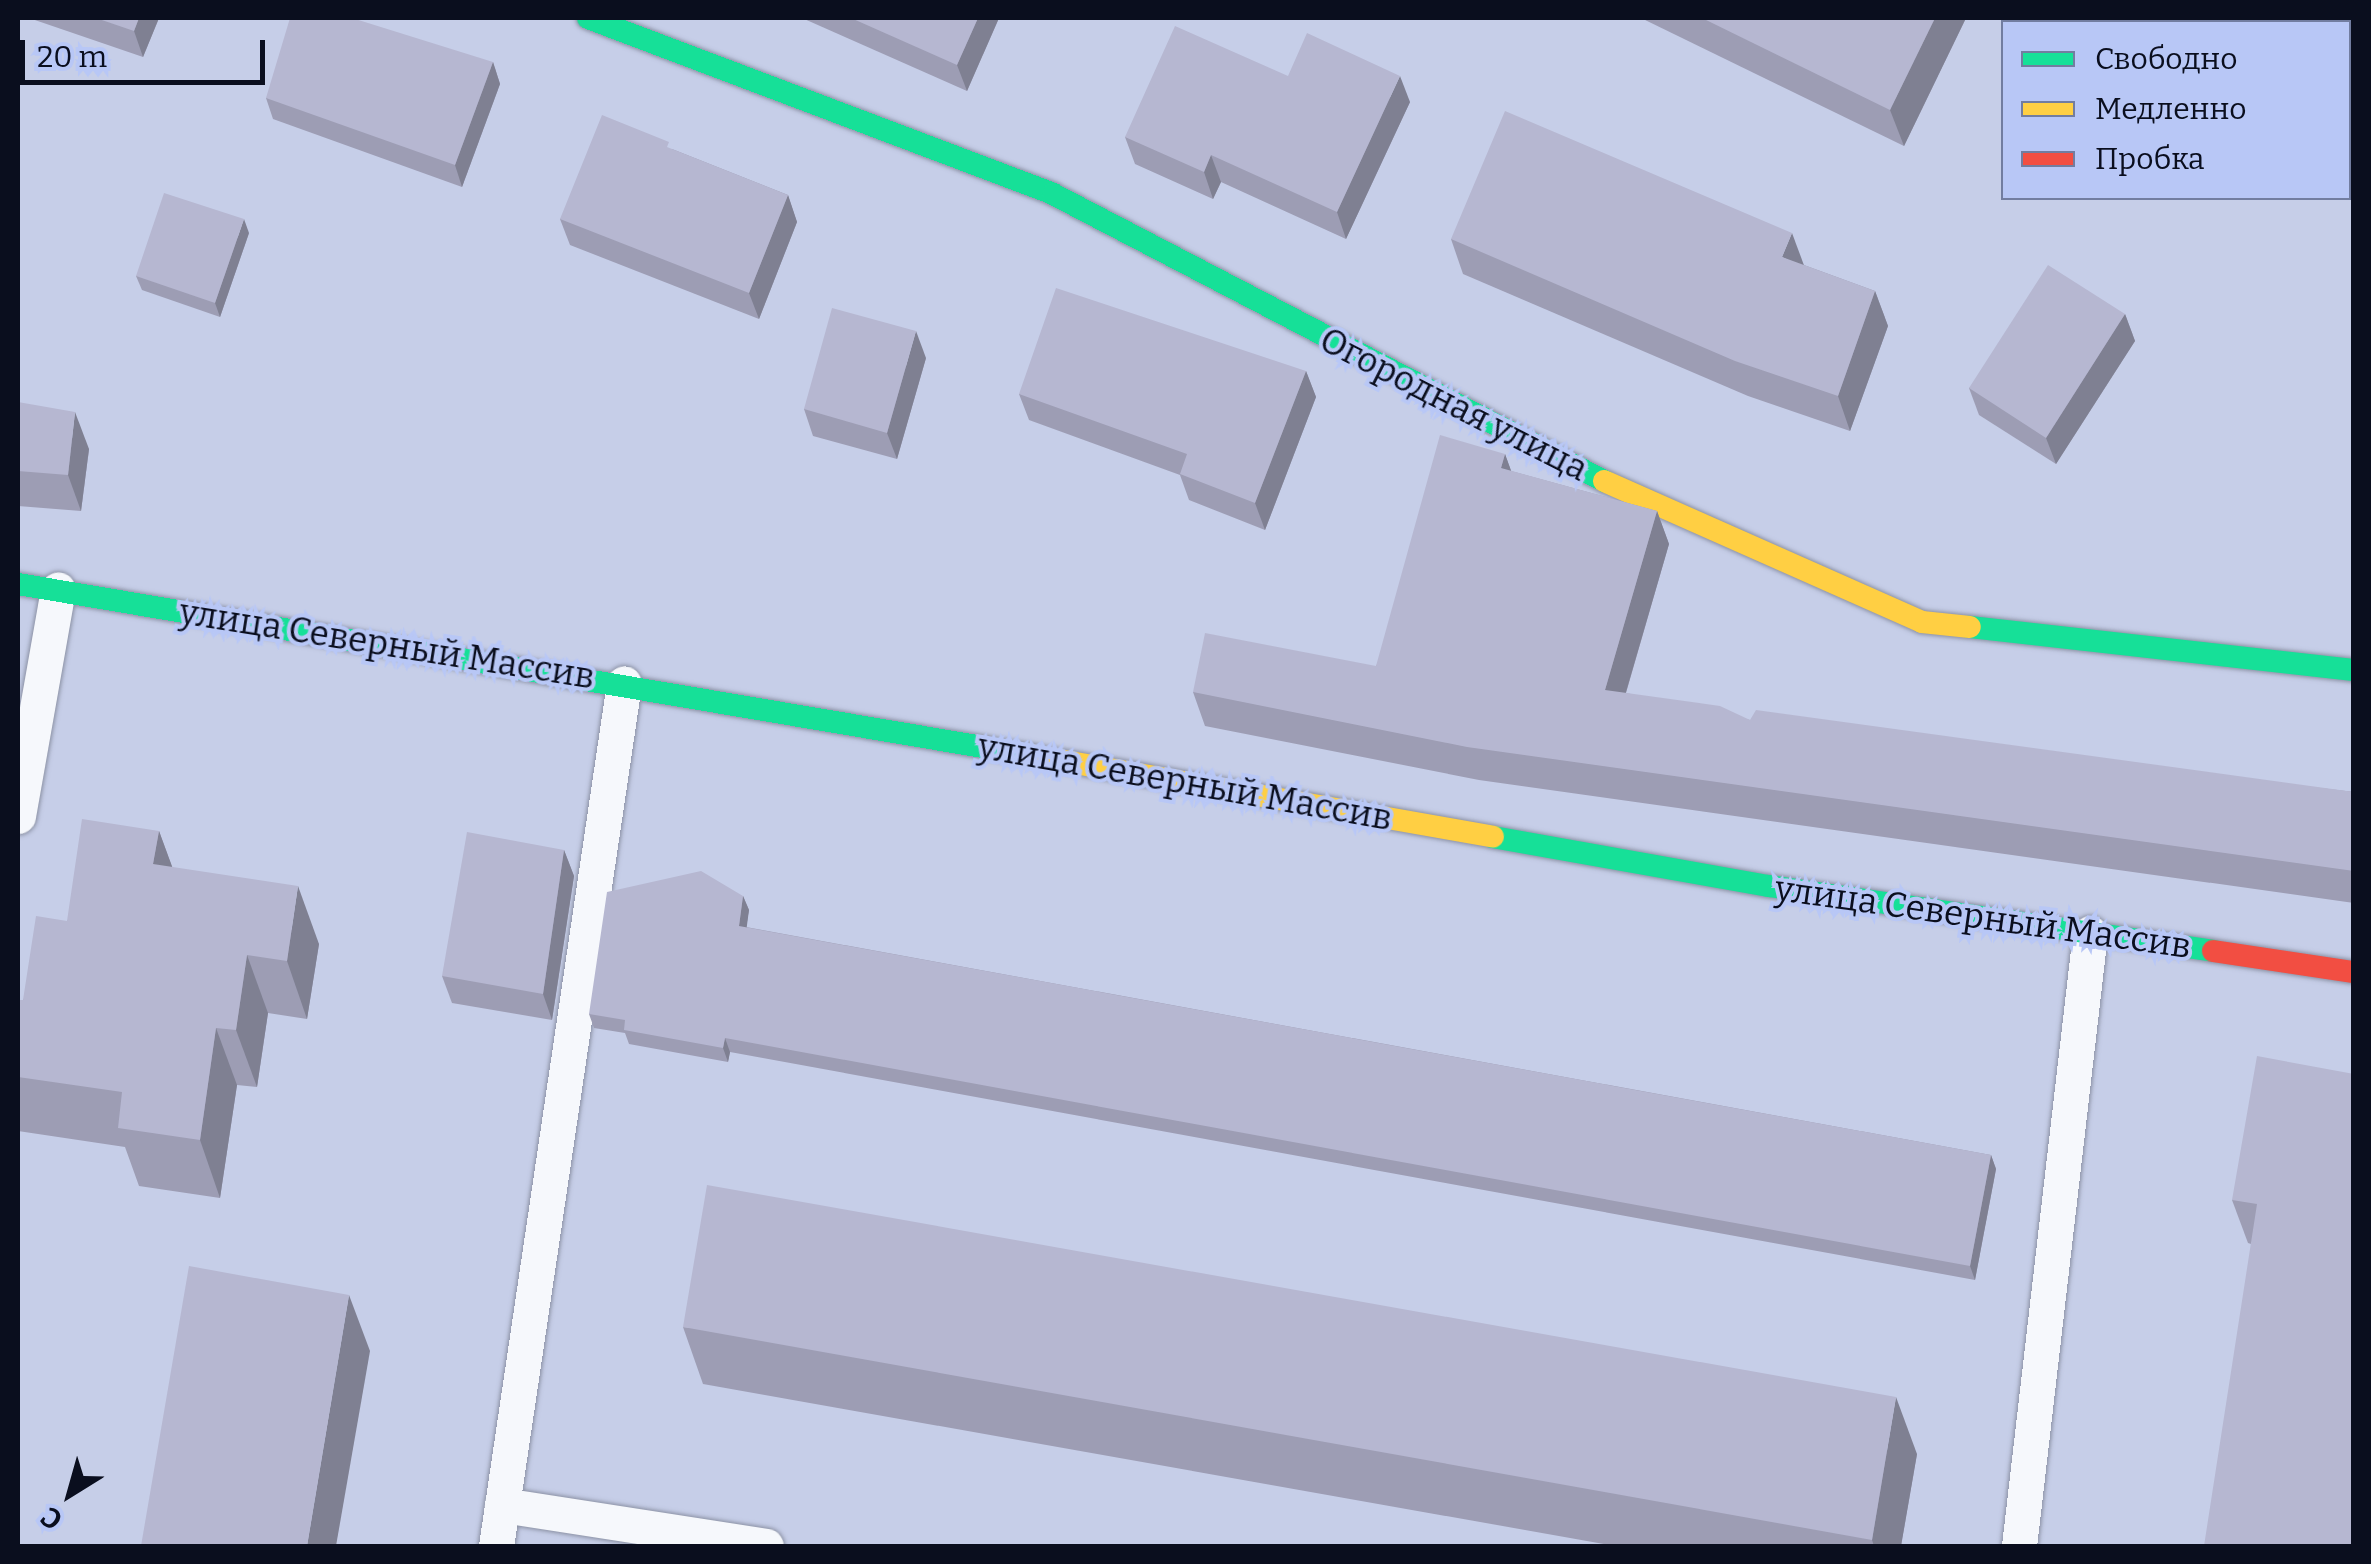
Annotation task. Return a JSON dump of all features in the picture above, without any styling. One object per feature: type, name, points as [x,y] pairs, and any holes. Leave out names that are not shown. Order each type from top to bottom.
[{"type":"street","name":"Огородная улица","points":[[588,18],[1053,194],[1587,474],[1922,622],[2354,670]]},
{"type":"street","name":"улица Северный Массив","points":[[18,584],[624,683],[1750,882],[2354,972]]},
{"type":"lane","points":[[18,816],[58,590]]},
{"type":"lane","points":[[496,1546],[624,683]]},
{"type":"lane","points":[[2020,1546],[2090,933]]},
{"type":"lane","points":[[502,1506],[766,1546]]},
{"type":"building","points":[[96,18],[139,18],[134,31]]},
{"type":"building","points":[[290,18],[352,18],[493,62],[455,165],[266,98]]},
{"type":"building","points":[[851,18],[978,18],[957,65]]},
{"type":"building","points":[[1702,18],[1935,18],[1890,110]]},
{"type":"building","points":[[1175,26],[1288,76],[1307,33],[1400,76],[1337,212],[1211,155],[1204,172],[1125,137]]},
{"type":"building","points":[[1505,111],[1792,233],[1782,257],[1875,291],[1838,396],[1735,361],[1451,239]]},
{"type":"building","points":[[602,115],[669,142],[667,147],[788,195],[749,293],[560,219]]},
{"type":"building","points":[[164,193],[244,219],[215,303],[136,276]]},
{"type":"building","points":[[2048,265],[2125,314],[2046,438],[1969,388]]},
{"type":"building","points":[[1056,288],[1306,371],[1255,503],[1180,474],[1187,454],[1019,394]]},
{"type":"building","points":[[832,308],[916,331],[887,433],[804,409]]},
{"type":"building","points":[[18,402],[75,412],[68,475],[18,471]]},
{"type":"building","points":[[1440,435],[1505,454],[1501,468],[1657,511],[1605,690],[1720,706],[1750,720],[1756,710],[2354,792],[2354,871],[1467,747],[1193,692],[1205,633],[1376,666]]},
{"type":"building","points":[[82,819],[159,831],[153,864],[298,886],[287,961],[247,955],[236,1030],[216,1028],[200,1140],[118,1128],[122,1092],[18,1077],[18,1000],[23,1000],[36,916],[67,921]]},
{"type":"building","points":[[467,832],[564,850],[543,994],[442,976]]},
{"type":"building","points":[[701,871],[743,896],[739,926],[1991,1155],[1970,1266],[725,1038],[723,1048],[624,1030],[625,1020],[589,1014],[607,892]]},
{"type":"building","points":[[2257,1056],[2354,1074],[2354,1546],[2204,1546],[2257,1204],[2232,1200]]},
{"type":"building","points":[[707,1185],[1896,1397],[1872,1540],[683,1327]]},
{"type":"building","points":[[189,1266],[349,1295],[307,1546],[141,1546]]},
{"type":"traffic: fast","points":[[588,18],[1053,194],[1604,481]]},
{"type":"traffic: fast","points":[[18,584],[1030,755]]},
{"type":"traffic: fast","points":[[1970,627],[2354,670]]},
{"type":"traffic: fast","points":[[1493,837],[1769,886],[2213,951]]},
{"type":"traffic: slow","points":[[1604,481],[1922,622],[1970,627]]},
{"type":"traffic: slow","points":[[1030,755],[1493,837]]},
{"type":"traffic: jam","points":[[2213,951],[2354,972]]}]
